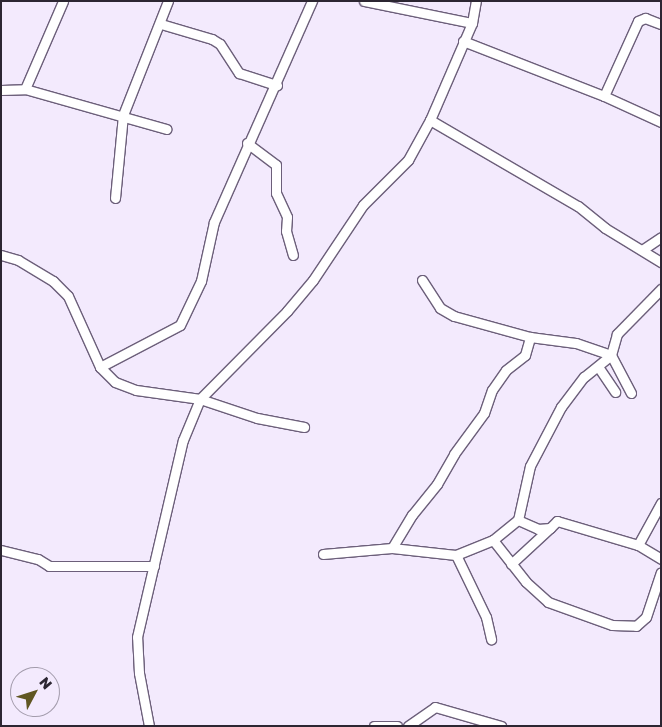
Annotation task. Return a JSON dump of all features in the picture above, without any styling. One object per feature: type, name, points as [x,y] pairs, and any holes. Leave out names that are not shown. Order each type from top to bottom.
[{"type":"street","points":[[25,89],[64,1]]},
{"type":"street","points":[[114,198],[123,115],[168,1]]},
{"type":"street","points":[[100,367],[180,325],[186,307],[196,295],[214,222],[248,144],[277,85],[312,1]]},
{"type":"street","points":[[364,1],[472,23]]},
{"type":"street","points":[[149,726],[139,673],[137,637],[183,440],[200,399],[287,311],[313,280],[363,205],[408,160],[430,120],[472,23],[476,1]]},
{"type":"street","points":[[604,96],[638,21],[645,18],[661,24]]},
{"type":"street","points":[[160,24],[212,39],[220,44],[239,73],[277,85]]},
{"type":"street","points":[[463,41],[604,96],[661,122]]},
{"type":"street","points":[[1,90],[25,89],[123,115],[166,129]]},
{"type":"street","points":[[430,120],[578,206],[605,228],[661,262]]},
{"type":"street","points":[[248,144],[276,165],[276,193],[287,217],[286,231],[293,255]]},
{"type":"street","points":[[642,250],[661,237]]},
{"type":"street","points":[[1,255],[18,260],[53,281],[68,296],[100,367],[115,382],[136,390],[200,399],[257,418],[304,427]]},
{"type":"street","points":[[422,280],[440,308],[454,316],[530,337],[570,341],[611,355],[632,393]]},
{"type":"street","points":[[324,554],[392,548],[456,555],[492,540],[518,520],[530,466],[561,407],[584,377],[599,368],[611,355],[617,334],[661,289]]},
{"type":"street","points":[[392,548],[412,515],[437,484],[454,454],[484,413],[492,390],[506,370],[524,355],[530,337]]},
{"type":"street","points":[[599,368],[615,392]]},
{"type":"street","points":[[638,545],[661,503]]},
{"type":"street","points":[[518,520],[538,529],[550,528]]},
{"type":"street","points":[[511,564],[557,522],[638,545],[661,559]]},
{"type":"street","points":[[492,540],[526,582],[548,602],[612,625],[636,626],[646,617],[661,572]]},
{"type":"street","points":[[1,550],[38,559],[48,566],[154,566]]},
{"type":"street","points":[[456,555],[486,617],[491,639]]},
{"type":"street","points":[[408,726],[435,707],[498,725]]},
{"type":"street","points":[[374,726],[397,726]]}]
